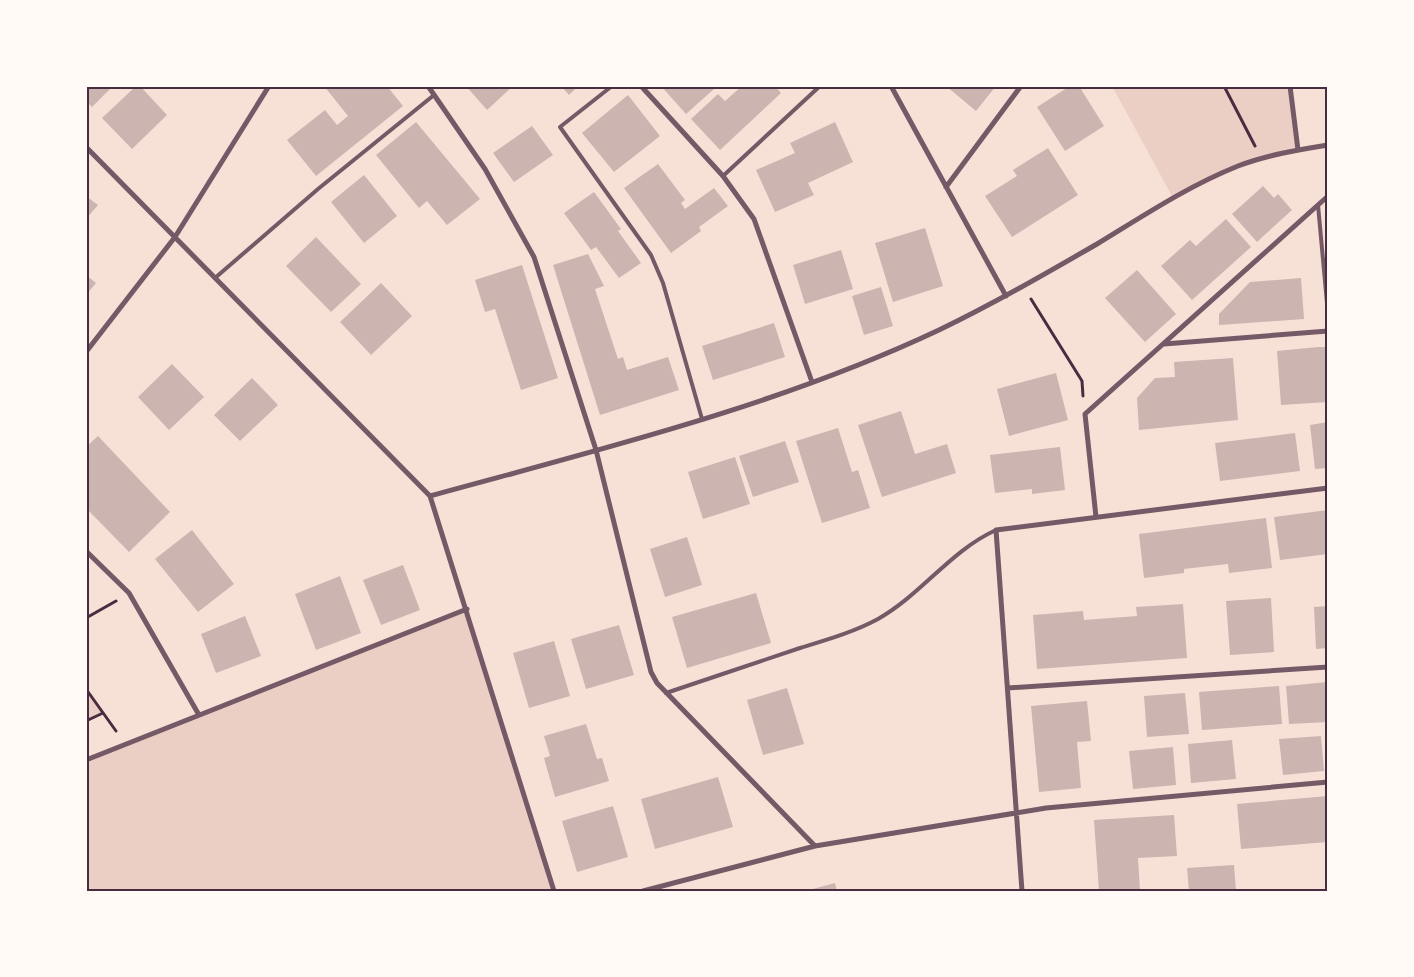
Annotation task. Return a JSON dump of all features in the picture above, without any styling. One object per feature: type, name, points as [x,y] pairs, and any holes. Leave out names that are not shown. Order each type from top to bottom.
[{"type":"street","points":[[86,352],[175,237],[269,86]]},
{"type":"street","points":[[428,86],[484,169],[534,257],[596,450],[651,672],[657,683],[815,846]]},
{"type":"street","points":[[641,86],[723,176],[754,219],[812,382]]},
{"type":"street","points":[[891,86],[1006,296]]},
{"type":"street","points":[[946,187],[1021,86]]},
{"type":"street","points":[[1290,86],[1298,150]]},
{"type":"street","points":[[430,496],[702,419],[812,382],[937,331],[1024,286],[1173,198],[1238,166],[1298,150],[1328,146]]},
{"type":"street","points":[[86,147],[430,496],[554,891]]},
{"type":"street","points":[[1096,517],[1085,414],[1328,196]]},
{"type":"street","points":[[1163,344],[1328,331]]},
{"type":"street","points":[[1022,891],[996,530],[1328,488]]},
{"type":"street","points":[[86,551],[129,593],[199,715]]},
{"type":"street","points":[[86,760],[467,609]]},
{"type":"street","points":[[1008,688],[1328,667]]},
{"type":"street","points":[[644,891],[815,846],[1046,808],[1328,782]]},
{"type":"lane","points":[[612,86],[560,127],[651,254],[663,283],[702,419]]},
{"type":"lane","points":[[723,176],[820,86]]},
{"type":"lane","points":[[215,278],[318,189],[434,95]]},
{"type":"lane","points":[[1318,205],[1328,314]]},
{"type":"lane","points":[[666,692],[836,636],[877,620],[925,586],[950,560],[975,539],[996,530]]},
{"type":"path","points":[[1224,86],[1262,159]]},
{"type":"path","points":[[1024,286],[1082,381],[1085,414]]},
{"type":"path","points":[[86,618],[129,593]]},
{"type":"path","points":[[86,689],[125,745]]},
{"type":"path","points":[[86,721],[103,713]]},
{"type":"shaded area","points":[[1112,86],[1290,86],[1298,150],[1238,166],[1173,198]]},
{"type":"shaded area","points":[[467,609],[554,891],[86,891],[86,760]]},
{"type":"shaded area","points":[[86,689],[103,713],[86,721]]},
{"type":"building","points":[[86,86],[113,86],[92,107],[86,101]]},
{"type":"building","points":[[136,86],[140,86],[167,115],[132,149],[102,118]]},
{"type":"building","points":[[324,86],[387,86],[403,106],[316,176],[287,140],[325,110],[337,125],[348,116]]},
{"type":"building","points":[[466,86],[513,86],[487,110]]},
{"type":"building","points":[[561,86],[578,86],[569,95]]},
{"type":"building","points":[[661,86],[711,86],[714,89],[686,114]]},
{"type":"building","points":[[742,86],[775,86],[781,93],[720,150],[691,119],[718,94],[725,101]]},
{"type":"building","points":[[946,86],[996,86],[976,111]]},
{"type":"building","points":[[1070,86],[1079,86],[1104,126],[1065,151],[1037,107]]},
{"type":"building","points":[[628,95],[660,136],[614,172],[582,133]]},
{"type":"building","points":[[416,122],[480,199],[447,225],[427,201],[419,208],[376,155]]},
{"type":"building","points":[[835,122],[853,162],[808,183],[814,195],[775,212],[756,170],[795,153],[790,143]]},
{"type":"building","points":[[532,126],[553,155],[514,182],[493,153]]},
{"type":"building","points":[[1048,148],[1078,195],[1012,237],[985,196],[1017,176],[1013,170]]},
{"type":"building","points":[[658,164],[685,200],[681,203],[685,209],[714,188],[728,206],[699,227],[701,231],[671,253],[624,188]]},
{"type":"building","points":[[364,175],[397,216],[364,243],[331,202]]},
{"type":"building","points":[[1263,186],[1274,198],[1278,194],[1292,210],[1257,242],[1232,214]]},
{"type":"building","points":[[594,192],[621,229],[618,231],[641,263],[619,278],[596,247],[591,250],[564,213]]},
{"type":"building","points":[[86,196],[98,205],[86,219]]},
{"type":"building","points":[[1226,219],[1251,247],[1192,300],[1161,266],[1190,240],[1196,246]]},
{"type":"building","points":[[925,228],[943,286],[893,302],[875,243]]},
{"type":"building","points":[[316,237],[361,284],[331,312],[286,266]]},
{"type":"building","points":[[841,250],[853,289],[805,304],[793,265]]},
{"type":"building","points":[[588,254],[604,286],[595,289],[618,359],[623,357],[627,370],[668,357],[679,390],[600,415],[553,265]]},
{"type":"building","points":[[522,265],[558,378],[521,390],[495,309],[485,312],[475,280]]},
{"type":"building","points":[[1137,270],[1176,314],[1145,342],[1105,298]]},
{"type":"building","points":[[86,275],[96,283],[86,295]]},
{"type":"building","points":[[1301,278],[1304,319],[1219,325],[1219,314],[1250,282]]},
{"type":"building","points":[[381,283],[412,316],[371,355],[340,322]]},
{"type":"building","points":[[881,287],[893,326],[864,335],[852,296]]},
{"type":"building","points":[[774,323],[785,357],[713,380],[702,346]]},
{"type":"building","points":[[1328,347],[1328,402],[1281,405],[1277,351]]},
{"type":"building","points":[[1233,358],[1238,420],[1139,430],[1137,398],[1155,378],[1175,377],[1174,362]]},
{"type":"building","points":[[172,364],[204,397],[169,430],[138,397]]},
{"type":"building","points":[[1056,373],[1068,420],[1009,436],[997,389]]},
{"type":"building","points":[[252,378],[278,405],[240,441],[214,415]]},
{"type":"building","points":[[901,411],[915,454],[947,444],[956,473],[882,497],[858,425]]},
{"type":"building","points":[[1328,422],[1328,468],[1315,469],[1310,425]]},
{"type":"building","points":[[838,428],[852,472],[858,470],[870,508],[822,523],[796,441]]},
{"type":"building","points":[[1295,433],[1300,471],[1220,481],[1215,443]]},
{"type":"building","points":[[98,436],[170,512],[129,552],[86,508],[86,447]]},
{"type":"building","points":[[785,441],[799,482],[753,497],[739,456]]},
{"type":"building","points":[[1060,447],[1065,490],[1032,494],[1032,489],[995,493],[990,455]]},
{"type":"building","points":[[735,457],[750,504],[703,519],[688,472]]},
{"type":"building","points":[[1328,510],[1328,554],[1280,560],[1274,517]]},
{"type":"building","points":[[1266,518],[1272,568],[1229,573],[1228,564],[1184,569],[1184,573],[1144,578],[1139,534]]},
{"type":"building","points":[[192,530],[234,584],[198,612],[155,559]]},
{"type":"building","points":[[687,537],[702,585],[665,597],[650,549]]},
{"type":"building","points":[[403,565],[420,610],[381,625],[363,580]]},
{"type":"building","points":[[340,576],[361,633],[316,650],[295,594]]},
{"type":"building","points":[[756,593],[771,643],[687,668],[672,617]]},
{"type":"building","points":[[1271,598],[1274,652],[1230,655],[1226,601]]},
{"type":"building","points":[[1183,604],[1187,658],[1037,669],[1033,615],[1083,611],[1084,620],[1137,616],[1136,607]]},
{"type":"building","points":[[1328,606],[1328,648],[1316,649],[1314,607]]},
{"type":"building","points":[[245,616],[261,656],[216,673],[201,634]]},
{"type":"building","points":[[619,625],[634,675],[586,689],[571,639]]},
{"type":"building","points":[[554,641],[570,696],[529,708],[513,653]]},
{"type":"building","points":[[1328,682],[1328,722],[1289,724],[1286,686]]},
{"type":"building","points":[[1279,686],[1282,724],[1202,730],[1199,692]]},
{"type":"building","points":[[787,688],[804,744],[763,755],[747,700]]},
{"type":"building","points":[[1185,693],[1189,734],[1147,737],[1144,696]]},
{"type":"building","points":[[1087,701],[1091,741],[1077,742],[1081,788],[1039,792],[1031,706]]},
{"type":"building","points":[[586,724],[597,759],[602,758],[609,781],[555,797],[544,758],[550,756],[544,736]]},
{"type":"building","points":[[1321,736],[1324,771],[1283,775],[1279,739]]},
{"type":"building","points":[[1232,740],[1236,779],[1191,783],[1188,744]]},
{"type":"building","points":[[1173,747],[1176,785],[1133,789],[1129,751]]},
{"type":"building","points":[[718,777],[733,827],[655,849],[641,799]]},
{"type":"building","points":[[1328,796],[1328,842],[1241,849],[1237,804]]},
{"type":"building","points":[[613,806],[628,857],[577,872],[562,821]]},
{"type":"building","points":[[1174,815],[1177,856],[1138,858],[1140,891],[1099,891],[1094,820]]},
{"type":"building","points":[[1234,865],[1236,891],[1189,891],[1187,868]]},
{"type":"building","points":[[835,883],[837,891],[809,891],[809,890]]}]
